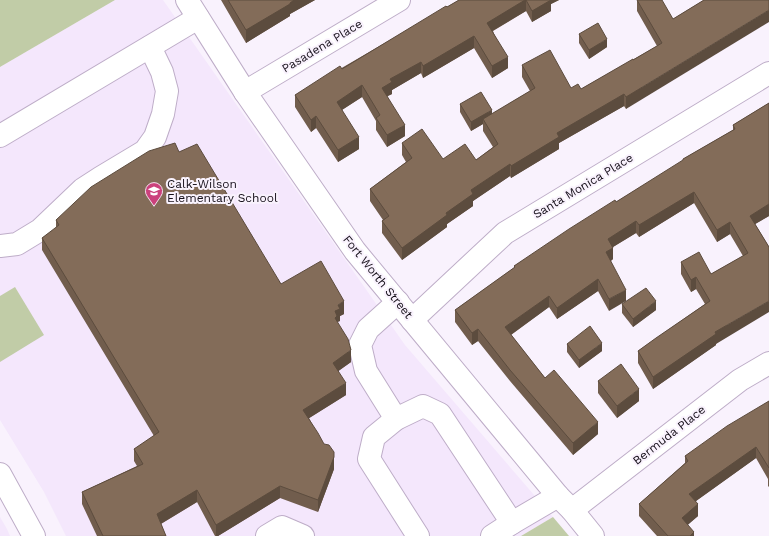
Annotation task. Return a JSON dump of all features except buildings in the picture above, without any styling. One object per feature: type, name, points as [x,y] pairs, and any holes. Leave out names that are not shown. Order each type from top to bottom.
[{"type":"street","name":"Pasadena Place","points":[[245,92],[399,0]]},
{"type":"street","name":"Fort Worth Street","points":[[193,9],[245,92],[355,251],[593,536]]},
{"type":"street","points":[[0,136],[150,47],[193,9]]},
{"type":"street","points":[[0,246],[17,244],[40,230],[83,189],[145,151],[155,137],[163,114],[166,91],[162,72],[150,47]]},
{"type":"street","name":"Santa Monica Place","points":[[412,320],[505,233],[769,73]]},
{"type":"street","points":[[396,419],[366,371],[360,345],[368,329],[398,302]]},
{"type":"street","name":"Bermuda Place","points":[[492,536],[512,523],[565,503],[740,380],[769,363]]},
{"type":"street","points":[[418,536],[369,459],[374,437],[396,419],[423,406],[440,414],[512,523]]},
{"type":"street","points":[[0,474],[34,536]]},
{"type":"street","points":[[267,536],[282,527],[303,536]]},
{"type":"shaded area","name":"Calk-Wilson Elementary School","points":[[115,0],[163,0],[405,345],[553,517],[521,536],[66,536],[44,492],[0,420],[0,67]]},
{"type":"shaded area","points":[[0,517],[7,529],[10,536],[0,536]]},
{"type":"green space","points":[[0,0],[115,0],[0,67]]},
{"type":"green space","points":[[15,287],[44,335],[0,362],[0,296]]},
{"type":"green space","points":[[553,517],[569,536],[521,536]]},
{"type":"place","name":"Calk-Wilson Elementary School","points":[[154,206]]}]
